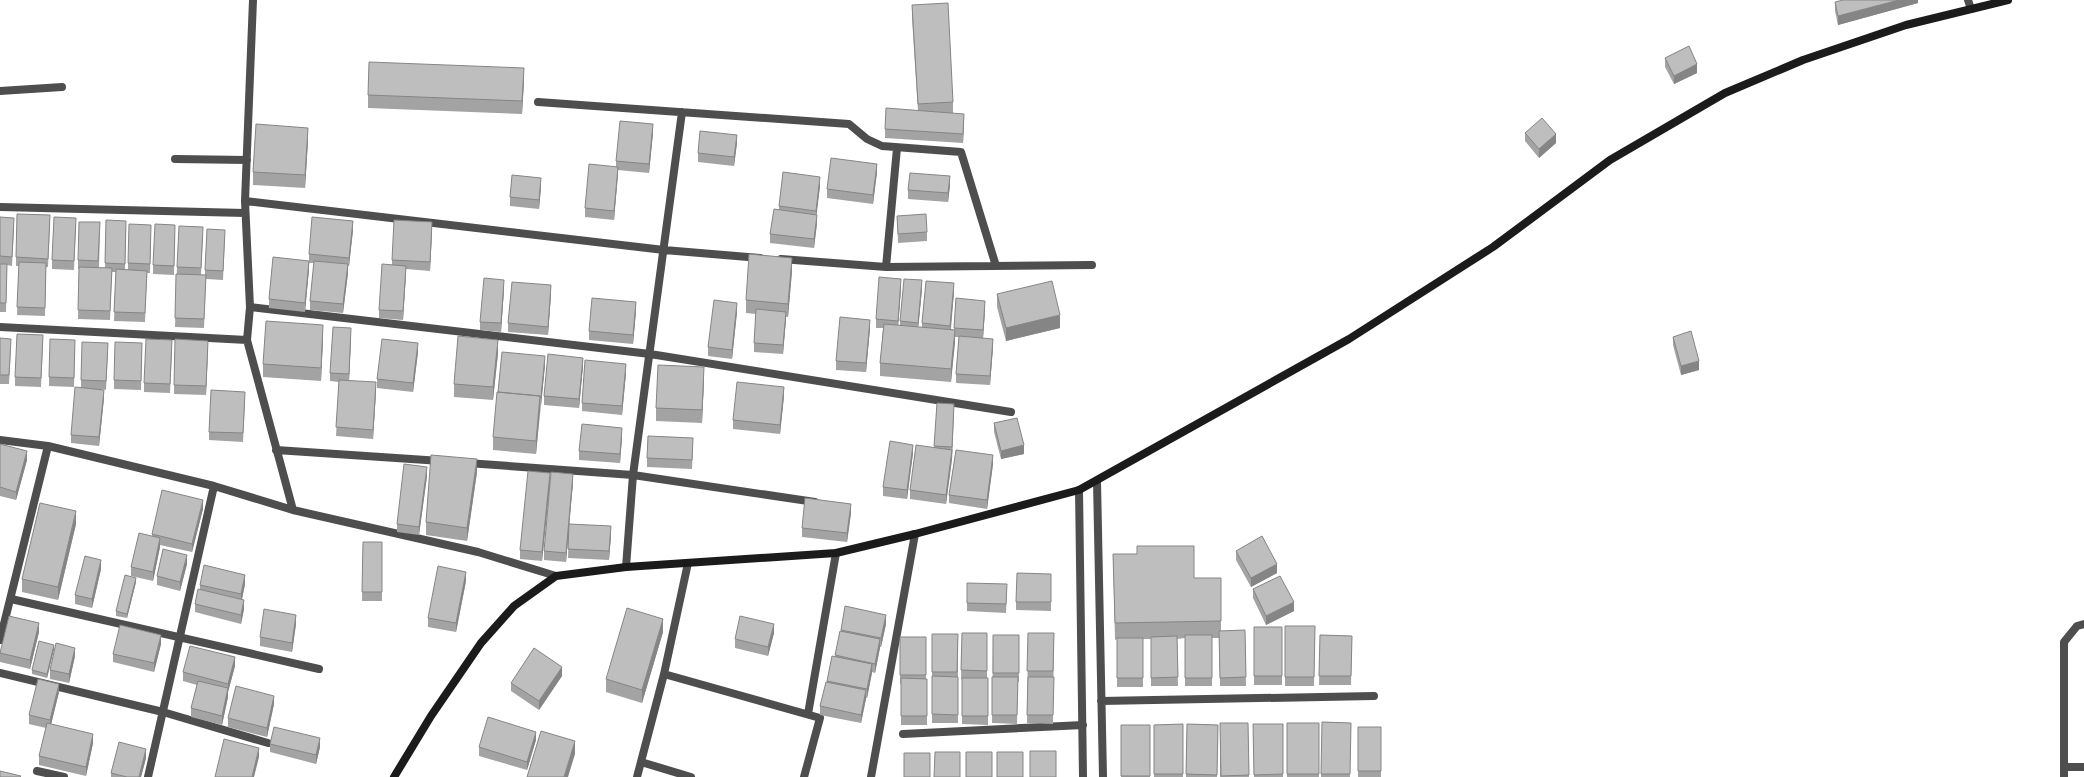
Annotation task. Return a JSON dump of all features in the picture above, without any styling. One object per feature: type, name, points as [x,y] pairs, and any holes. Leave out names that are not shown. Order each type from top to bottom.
[{"type":"main road","points":[[394,777],[430,716],[481,643],[514,606],[556,576],[626,567],[836,553],[915,534],[1079,490],[1097,481],[1135,457],[1349,339],[1493,247],[1610,160],[1726,93],[1803,60],[1892,30],[2008,0]]},
{"type":"street","points":[[253,0],[245,201],[250,307],[247,340],[293,510]]},
{"type":"street","points":[[1968,0],[1971,9]]},
{"type":"street","points":[[0,91],[62,87]]},
{"type":"street","points":[[538,102],[849,124],[867,139],[882,146],[961,152],[996,266]]},
{"type":"street","points":[[626,567],[633,475],[682,112]]},
{"type":"street","points":[[886,267],[897,148]]},
{"type":"street","points":[[175,159],[247,160]]},
{"type":"street","points":[[245,201],[664,250],[886,267],[1092,265]]},
{"type":"street","points":[[0,207],[245,213]]},
{"type":"street","points":[[250,307],[650,354],[1011,412]]},
{"type":"street","points":[[0,326],[247,340]]},
{"type":"street","points":[[0,440],[48,446],[214,486],[293,510],[478,552],[556,576]]},
{"type":"street","points":[[0,640],[48,446]]},
{"type":"street","points":[[276,450],[633,475],[826,503]]},
{"type":"street","points":[[1097,481],[1102,777]]},
{"type":"street","points":[[148,777],[214,486]]},
{"type":"street","points":[[1079,490],[1083,777]]},
{"type":"street","points":[[872,777],[915,534]]},
{"type":"street","points":[[808,714],[836,553]]},
{"type":"street","points":[[636,777],[642,762],[664,674],[688,563]]},
{"type":"street","points":[[11,599],[319,669]]},
{"type":"street","points":[[2064,777],[2064,642],[2077,626],[2084,624]]},
{"type":"street","points":[[0,673],[163,712],[268,743]]},
{"type":"street","points":[[664,674],[820,718],[804,777]]},
{"type":"street","points":[[1101,701],[1374,696]]},
{"type":"street","points":[[903,734],[1083,725]]},
{"type":"street","points":[[642,762],[692,777]]},
{"type":"street","points":[[2064,767],[2084,767]]},
{"type":"street","points":[[37,771],[64,777]]},
{"type":"building","points":[[1843,0],[1899,0],[1838,16],[1835,2]]},
{"type":"building","points":[[948,3],[953,102],[918,104],[912,5]]},
{"type":"building","points":[[1689,46],[1697,64],[1674,76],[1665,58]]},
{"type":"building","points":[[369,62],[524,68],[522,101],[368,95]]},
{"type":"building","points":[[886,108],[964,114],[963,134],[885,129]]},
{"type":"building","points":[[1542,118],[1556,134],[1539,149],[1525,133]]},
{"type":"building","points":[[620,121],[653,124],[649,164],[616,161]]},
{"type":"building","points":[[256,124],[308,128],[305,175],[253,172]]},
{"type":"building","points":[[700,131],[737,135],[734,157],[698,153]]},
{"type":"building","points":[[831,158],[877,164],[873,195],[827,189]]},
{"type":"building","points":[[589,164],[618,167],[614,211],[585,208]]},
{"type":"building","points":[[783,172],[820,177],[816,211],[779,206]]},
{"type":"building","points":[[910,173],[950,176],[948,193],[908,190]]},
{"type":"building","points":[[512,175],[541,178],[539,200],[510,197]]},
{"type":"building","points":[[774,209],[817,215],[814,239],[770,234]]},
{"type":"building","points":[[17,214],[50,215],[48,259],[16,257]]},
{"type":"building","points":[[926,214],[927,232],[898,234],[897,216]]},
{"type":"building","points":[[0,217],[14,218],[12,257],[0,256]]},
{"type":"building","points":[[54,217],[76,218],[74,261],[52,260]]},
{"type":"building","points":[[312,217],[353,221],[349,258],[309,254]]},
{"type":"building","points":[[106,220],[126,221],[125,264],[105,263]]},
{"type":"building","points":[[394,220],[432,222],[430,262],[392,260]]},
{"type":"building","points":[[79,222],[100,222],[98,261],[78,260]]},
{"type":"building","points":[[129,224],[151,225],[150,264],[128,263]]},
{"type":"building","points":[[155,224],[175,225],[174,266],[153,265]]},
{"type":"building","points":[[179,226],[203,227],[201,268],[177,267]]},
{"type":"building","points":[[207,229],[225,230],[223,271],[205,270]]},
{"type":"building","points":[[749,254],[792,258],[788,304],[746,300]]},
{"type":"building","points":[[273,257],[309,261],[305,303],[269,299]]},
{"type":"building","points":[[314,261],[348,264],[343,304],[310,301]]},
{"type":"building","points":[[19,262],[46,263],[45,308],[17,307]]},
{"type":"building","points":[[0,264],[7,264],[6,303],[0,303]]},
{"type":"building","points":[[382,264],[406,266],[403,311],[379,310]]},
{"type":"building","points":[[79,267],[112,268],[110,311],[78,310]]},
{"type":"building","points":[[116,269],[147,271],[145,313],[114,312]]},
{"type":"building","points":[[176,274],[206,275],[204,319],[175,318]]},
{"type":"building","points":[[879,277],[901,279],[898,321],[876,319]]},
{"type":"building","points":[[484,278],[504,280],[501,323],[480,322]]},
{"type":"building","points":[[904,279],[922,280],[918,323],[900,321]]},
{"type":"building","points":[[926,281],[954,283],[950,326],[922,323]]},
{"type":"building","points":[[1052,281],[1060,315],[1006,328],[997,294]]},
{"type":"building","points":[[512,282],[551,285],[548,327],[508,323]]},
{"type":"building","points":[[592,298],[636,302],[633,335],[589,331]]},
{"type":"building","points":[[956,298],[985,301],[983,330],[954,328]]},
{"type":"building","points":[[714,300],[737,303],[732,350],[708,347]]},
{"type":"building","points":[[756,309],[786,312],[783,345],[754,343]]},
{"type":"building","points":[[840,317],[870,320],[866,363],[836,361]]},
{"type":"building","points":[[266,321],[323,325],[321,368],[263,364]]},
{"type":"building","points":[[884,324],[955,330],[951,369],[880,363]]},
{"type":"building","points":[[333,327],[351,328],[349,374],[330,373]]},
{"type":"building","points":[[1691,331],[1699,361],[1681,366],[1673,337]]},
{"type":"building","points":[[17,334],[43,335],[41,378],[15,377]]},
{"type":"building","points":[[458,336],[498,340],[493,387],[454,384]]},
{"type":"building","points":[[959,336],[993,339],[990,376],[956,374]]},
{"type":"building","points":[[0,338],[11,339],[9,375],[0,375]]},
{"type":"building","points":[[50,339],[75,340],[74,378],[49,377]]},
{"type":"building","points":[[146,339],[172,340],[170,384],[144,383]]},
{"type":"building","points":[[175,339],[208,341],[206,386],[174,385]]},
{"type":"building","points":[[382,339],[418,343],[413,383],[377,379]]},
{"type":"building","points":[[82,342],[108,343],[106,381],[81,380]]},
{"type":"building","points":[[115,342],[142,343],[141,381],[114,380]]},
{"type":"building","points":[[502,352],[545,356],[541,397],[498,392]]},
{"type":"building","points":[[548,354],[583,358],[579,399],[544,396]]},
{"type":"building","points":[[585,360],[626,364],[622,406],[582,403]]},
{"type":"building","points":[[658,365],[704,367],[702,410],[656,408]]},
{"type":"building","points":[[339,380],[376,382],[373,430],[336,427]]},
{"type":"building","points":[[737,382],[784,387],[780,425],[733,420]]},
{"type":"building","points":[[75,387],[104,390],[99,437],[71,435]]},
{"type":"building","points":[[211,390],[245,392],[243,433],[209,432]]},
{"type":"building","points":[[497,392],[540,396],[536,441],[493,437]]},
{"type":"building","points":[[937,403],[954,404],[952,447],[934,446]]},
{"type":"building","points":[[1017,418],[1024,445],[1001,451],[994,423]]},
{"type":"building","points":[[582,424],[622,428],[620,454],[579,451]]},
{"type":"building","points":[[648,436],[693,438],[692,460],[647,458]]},
{"type":"building","points":[[890,441],[913,445],[907,490],[883,487]]},
{"type":"building","points":[[0,444],[27,451],[16,492],[0,487]]},
{"type":"building","points":[[916,445],[952,450],[946,495],[910,490]]},
{"type":"building","points":[[956,450],[993,455],[987,500],[949,495]]},
{"type":"building","points":[[431,455],[477,459],[467,528],[426,522]]},
{"type":"building","points":[[404,464],[427,467],[419,527],[397,524]]},
{"type":"building","points":[[528,471],[550,473],[542,552],[520,550]]},
{"type":"building","points":[[551,472],[573,474],[566,553],[544,551]]},
{"type":"building","points":[[162,490],[203,500],[192,544],[152,534]]},
{"type":"building","points":[[805,498],[851,504],[847,533],[802,528]]},
{"type":"building","points":[[40,503],[76,511],[58,587],[22,579]]},
{"type":"building","points":[[569,524],[611,526],[609,551],[568,549]]},
{"type":"building","points":[[139,533],[160,538],[153,572],[131,567]]},
{"type":"building","points":[[1262,536],[1277,564],[1251,578],[1236,551]]},
{"type":"building","points":[[363,542],[382,542],[382,592],[362,592]]},
{"type":"building","points":[[1137,546],[1194,546],[1194,578],[1221,578],[1221,621],[1115,623],[1113,554],[1137,554]]},
{"type":"building","points":[[163,549],[187,555],[180,582],[157,576]]},
{"type":"building","points":[[85,556],[101,560],[92,599],[75,595]]},
{"type":"building","points":[[204,565],[245,575],[241,594],[200,585]]},
{"type":"building","points":[[438,566],[466,572],[456,623],[428,618]]},
{"type":"building","points":[[1017,573],[1051,574],[1051,602],[1016,602]]},
{"type":"building","points":[[125,575],[136,578],[127,614],[116,611]]},
{"type":"building","points":[[1280,576],[1294,602],[1266,616],[1253,589]]},
{"type":"building","points":[[967,583],[1007,584],[1006,604],[967,603]]},
{"type":"building","points":[[198,589],[244,600],[241,615],[195,604]]},
{"type":"building","points":[[845,606],[886,615],[881,638],[841,630]]},
{"type":"building","points":[[627,608],[663,619],[642,690],[606,679]]},
{"type":"building","points":[[264,609],[296,615],[292,643],[260,637]]},
{"type":"building","points":[[9,616],[39,623],[30,660],[0,653]]},
{"type":"building","points":[[740,616],[774,624],[768,647],[735,639]]},
{"type":"building","points":[[120,625],[161,635],[154,663],[113,654]]},
{"type":"building","points":[[1285,626],[1315,626],[1314,677],[1285,677]]},
{"type":"building","points":[[1254,627],[1282,627],[1282,676],[1254,676]]},
{"type":"building","points":[[1245,630],[1246,677],[1220,678],[1219,631]]},
{"type":"building","points":[[840,631],[880,639],[875,664],[835,655]]},
{"type":"building","points":[[962,633],[987,633],[987,671],[961,670]]},
{"type":"building","points":[[1028,633],[1054,633],[1053,671],[1027,671]]},
{"type":"building","points":[[932,634],[958,634],[957,672],[932,672]]},
{"type":"building","points":[[993,635],[1019,635],[1019,673],[993,673]]},
{"type":"building","points":[[1185,635],[1212,635],[1212,678],[1185,678]]},
{"type":"building","points":[[1320,635],[1352,636],[1351,676],[1319,676]]},
{"type":"building","points":[[1177,636],[1178,677],[1151,678],[1151,637]]},
{"type":"building","points":[[900,637],[926,637],[926,675],[900,675]]},
{"type":"building","points":[[1117,638],[1143,638],[1143,678],[1117,678]]},
{"type":"building","points":[[39,641],[54,645],[47,674],[32,670]]},
{"type":"building","points":[[56,643],[75,648],[69,674],[50,670]]},
{"type":"building","points":[[190,646],[235,657],[228,684],[183,672]]},
{"type":"building","points":[[534,648],[562,667],[539,701],[511,683]]},
{"type":"building","points":[[832,656],[872,664],[867,689],[827,681]]},
{"type":"building","points":[[932,676],[958,677],[958,715],[932,714]]},
{"type":"building","points":[[992,677],[1018,677],[1017,715],[992,715]]},
{"type":"building","points":[[1028,677],[1054,677],[1053,715],[1027,715]]},
{"type":"building","points":[[901,678],[927,679],[927,716],[901,716]]},
{"type":"building","points":[[962,678],[988,678],[988,716],[962,716]]},
{"type":"building","points":[[38,679],[59,684],[50,720],[29,715]]},
{"type":"building","points":[[198,681],[228,688],[222,716],[191,708]]},
{"type":"building","points":[[826,682],[866,690],[861,715],[820,706]]},
{"type":"building","points":[[236,686],[274,696],[267,728],[228,718]]},
{"type":"building","points":[[488,717],[536,732],[527,762],[479,747]]},
{"type":"building","points":[[1322,722],[1351,723],[1350,774],[1321,774]]},
{"type":"building","points":[[47,723],[93,734],[86,767],[39,756]]},
{"type":"building","points":[[1220,723],[1248,723],[1249,775],[1221,776]]},
{"type":"building","points":[[1287,723],[1319,723],[1319,774],[1287,774]]},
{"type":"building","points":[[1183,724],[1183,774],[1154,774],[1154,725]]},
{"type":"building","points":[[1187,724],[1218,725],[1217,775],[1186,774]]},
{"type":"building","points":[[1253,724],[1283,724],[1283,774],[1254,775]]},
{"type":"building","points":[[1121,725],[1150,725],[1150,776],[1121,776]]},
{"type":"building","points":[[274,727],[320,738],[316,755],[270,744]]},
{"type":"building","points":[[1358,727],[1381,727],[1381,771],[1358,771]]},
{"type":"building","points":[[541,731],[575,741],[564,777],[527,777]]},
{"type":"building","points":[[224,739],[259,748],[252,777],[215,777]]},
{"type":"building","points":[[119,742],[146,749],[139,777],[127,777],[111,773]]},
{"type":"building","points":[[1030,751],[1056,751],[1056,777],[1030,777]]},
{"type":"building","points":[[935,752],[960,752],[960,777],[934,777]]},
{"type":"building","points":[[966,752],[992,752],[992,777],[966,777]]},
{"type":"building","points":[[997,752],[1023,752],[1023,777],[997,777]]},
{"type":"building","points":[[904,753],[930,753],[930,777],[904,777]]},
{"type":"building","points":[[0,771],[21,776],[0,777]]}]
